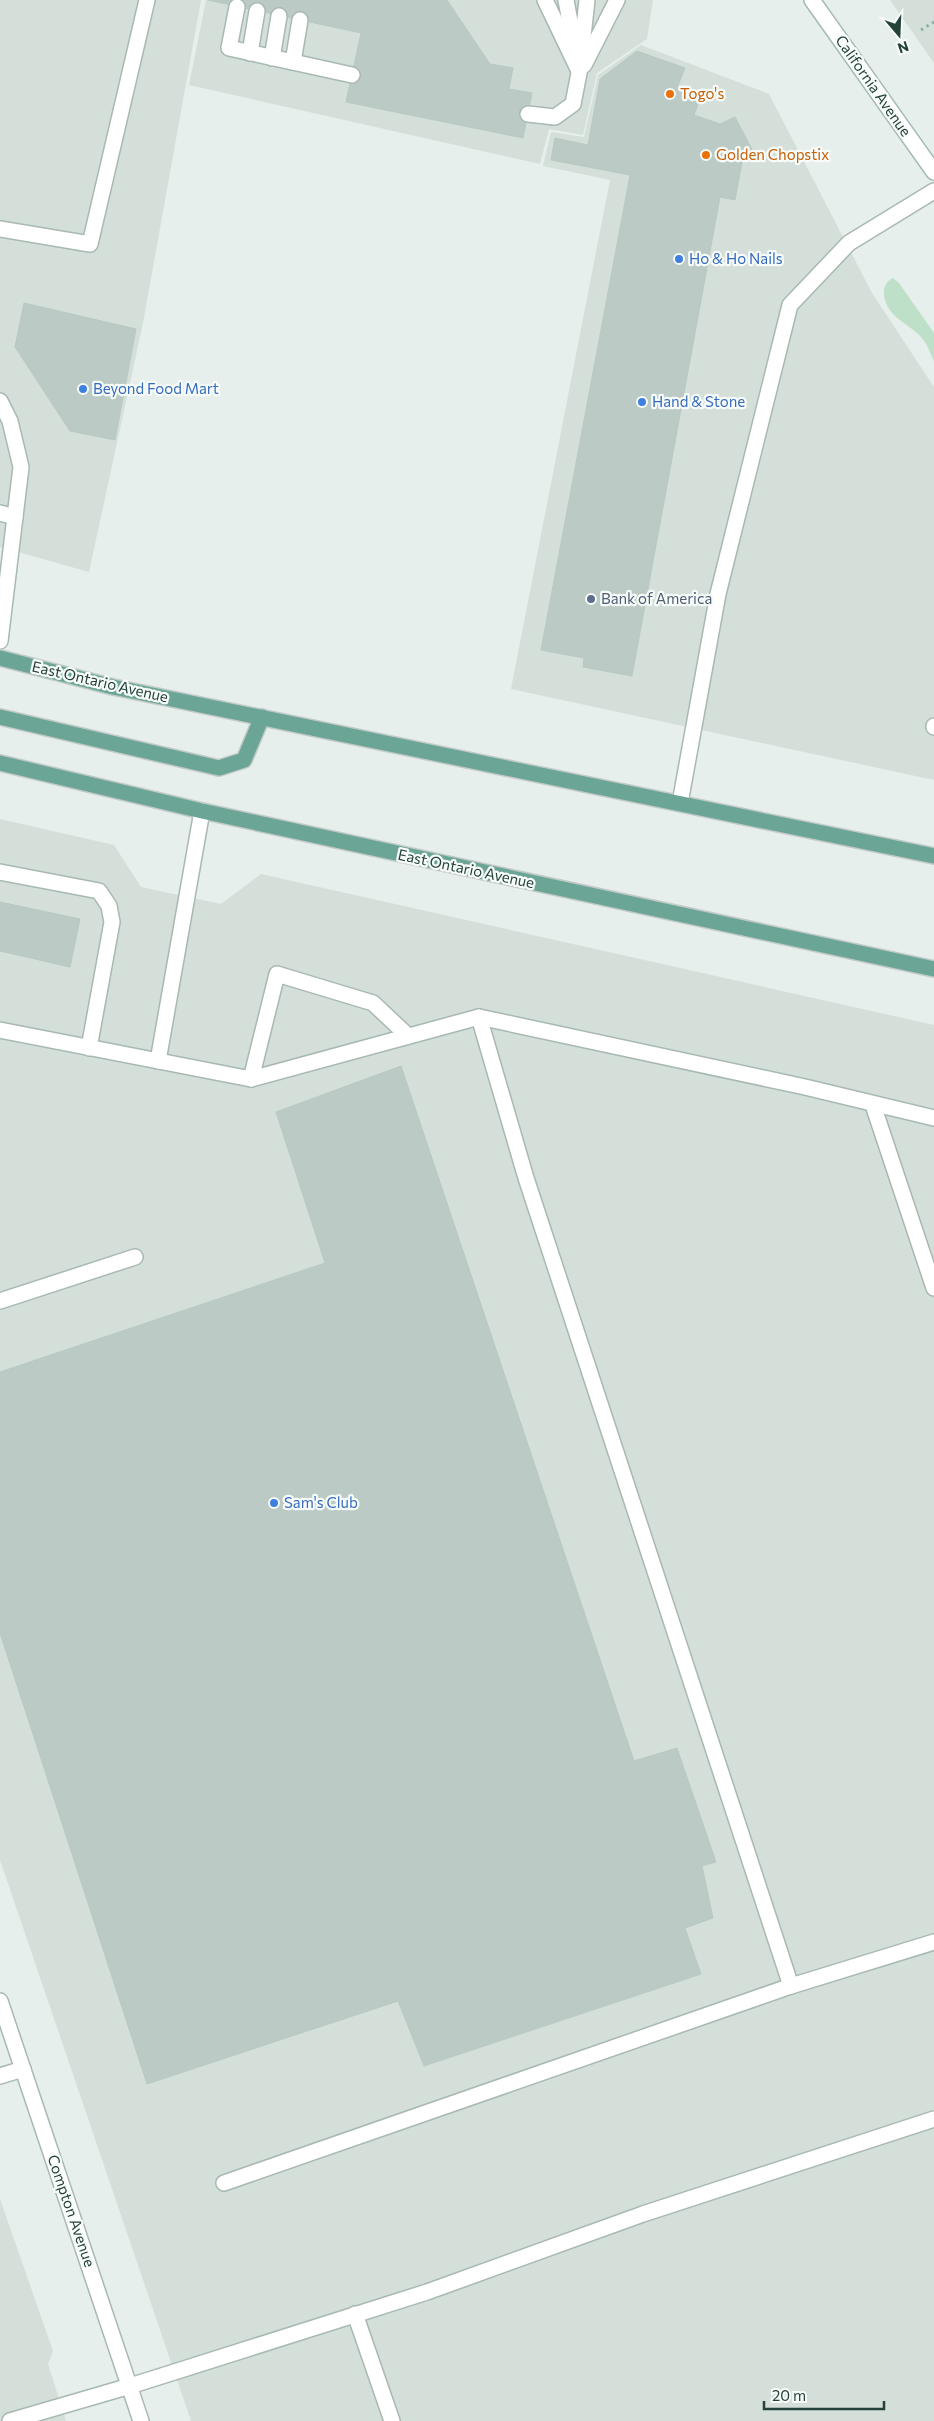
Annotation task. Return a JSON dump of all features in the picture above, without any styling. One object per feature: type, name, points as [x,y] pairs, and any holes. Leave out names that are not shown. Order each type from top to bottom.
[{"type":"main road","name":"East Ontario Avenue","points":[[0,658],[114,687],[934,856]]},
{"type":"main road","points":[[0,717],[219,768],[244,760],[262,717]]},
{"type":"main road","name":"East Ontario Avenue","points":[[0,763],[202,811],[934,969]]},
{"type":"street","points":[[0,229],[90,244],[147,0]]},
{"type":"street","points":[[545,0],[580,72]]},
{"type":"street","points":[[566,0],[580,72]]},
{"type":"street","points":[[528,114],[555,117],[573,104],[580,72],[587,0]]},
{"type":"street","points":[[580,72],[617,0]]},
{"type":"street","name":"California Avenue","points":[[812,0],[934,172]]},
{"type":"street","points":[[237,7],[229,48],[352,75]]},
{"type":"street","points":[[250,53],[257,11]]},
{"type":"street","points":[[272,58],[279,16]]},
{"type":"street","points":[[293,62],[300,20]]},
{"type":"street","points":[[680,803],[718,594],[790,305],[849,243],[934,191]]},
{"type":"street","points":[[0,401],[10,420],[21,467],[0,641]]},
{"type":"street","points":[[0,513],[15,517]]},
{"type":"street","points":[[158,1062],[202,811]]},
{"type":"street","points":[[0,872],[99,891],[109,906],[112,922],[89,1048]]},
{"type":"street","points":[[251,1080],[277,974],[374,1003],[408,1036]]},
{"type":"street","points":[[0,1030],[251,1080],[479,1017],[805,1087],[873,1105],[934,1118]]},
{"type":"street","points":[[479,1017],[529,1187],[791,1986]]},
{"type":"street","points":[[873,1105],[934,1288]]},
{"type":"street","points":[[0,1301],[135,1257]]},
{"type":"street","points":[[224,2183],[791,1986],[934,1942]]},
{"type":"street","name":"Compton Avenue","points":[[0,2001],[141,2421]]},
{"type":"street","points":[[0,2076],[23,2069]]},
{"type":"street","points":[[10,2421],[130,2386],[427,2292],[643,2214],[934,2119]]},
{"type":"street","points":[[355,2314],[392,2421]]},
{"type":"path","points":[[921,30],[934,22]]},
{"type":"shaded area","points":[[0,0],[201,0],[143,323],[89,572],[0,547]]},
{"type":"shaded area","points":[[206,0],[653,0],[647,39],[597,73],[583,135],[549,129],[540,164],[189,85]]},
{"type":"shaded area","points":[[890,0],[934,0],[934,63]]},
{"type":"shaded area","points":[[641,45],[769,94],[872,293],[934,387],[934,780],[511,689],[610,180],[543,166],[551,132],[584,137],[598,75]]},
{"type":"shaded area","points":[[0,819],[114,845],[141,887],[221,904],[261,874],[934,1025],[934,2421],[191,2421],[0,1860]]},
{"type":"shaded area","points":[[0,2199],[53,2351],[48,2364],[66,2421],[0,2421]]},
{"type":"green space","points":[[893,278],[899,283],[934,333],[934,361],[923,339],[890,311],[885,301],[885,285]]},
{"type":"building","points":[[208,0],[447,0],[490,64],[513,68],[509,89],[532,93],[523,138],[346,102],[361,33]]},
{"type":"building","points":[[637,51],[685,68],[677,88],[701,96],[694,115],[720,124],[735,117],[755,155],[742,162],[735,200],[720,197],[632,676],[583,667],[584,658],[541,650],[630,175],[551,160],[555,138],[588,145],[600,79]]},
{"type":"building","name":"Beyond Food Mart","points":[[24,303],[136,329],[115,440],[70,431],[15,347]]},
{"type":"building","points":[[0,902],[80,919],[70,967],[0,951]]},
{"type":"building","name":"Sam's Club","points":[[401,1066],[634,1761],[677,1748],[716,1862],[702,1866],[713,1918],[685,1928],[701,1974],[424,2066],[398,2001],[147,2084],[0,1633],[0,1372],[325,1263],[276,1112]]},
{"type":"place","name":"Togo's","points":[[670,94]]},
{"type":"place","name":"Golden Chopstix","points":[[706,155]]},
{"type":"place","name":"Ho & Ho Nails","points":[[679,259]]},
{"type":"place","name":"Beyond Food Mart","points":[[83,389]]},
{"type":"place","name":"Hand & Stone","points":[[642,402]]},
{"type":"place","name":"Bank of America","points":[[591,599]]},
{"type":"place","name":"Sam's Club","points":[[274,1503]]}]
